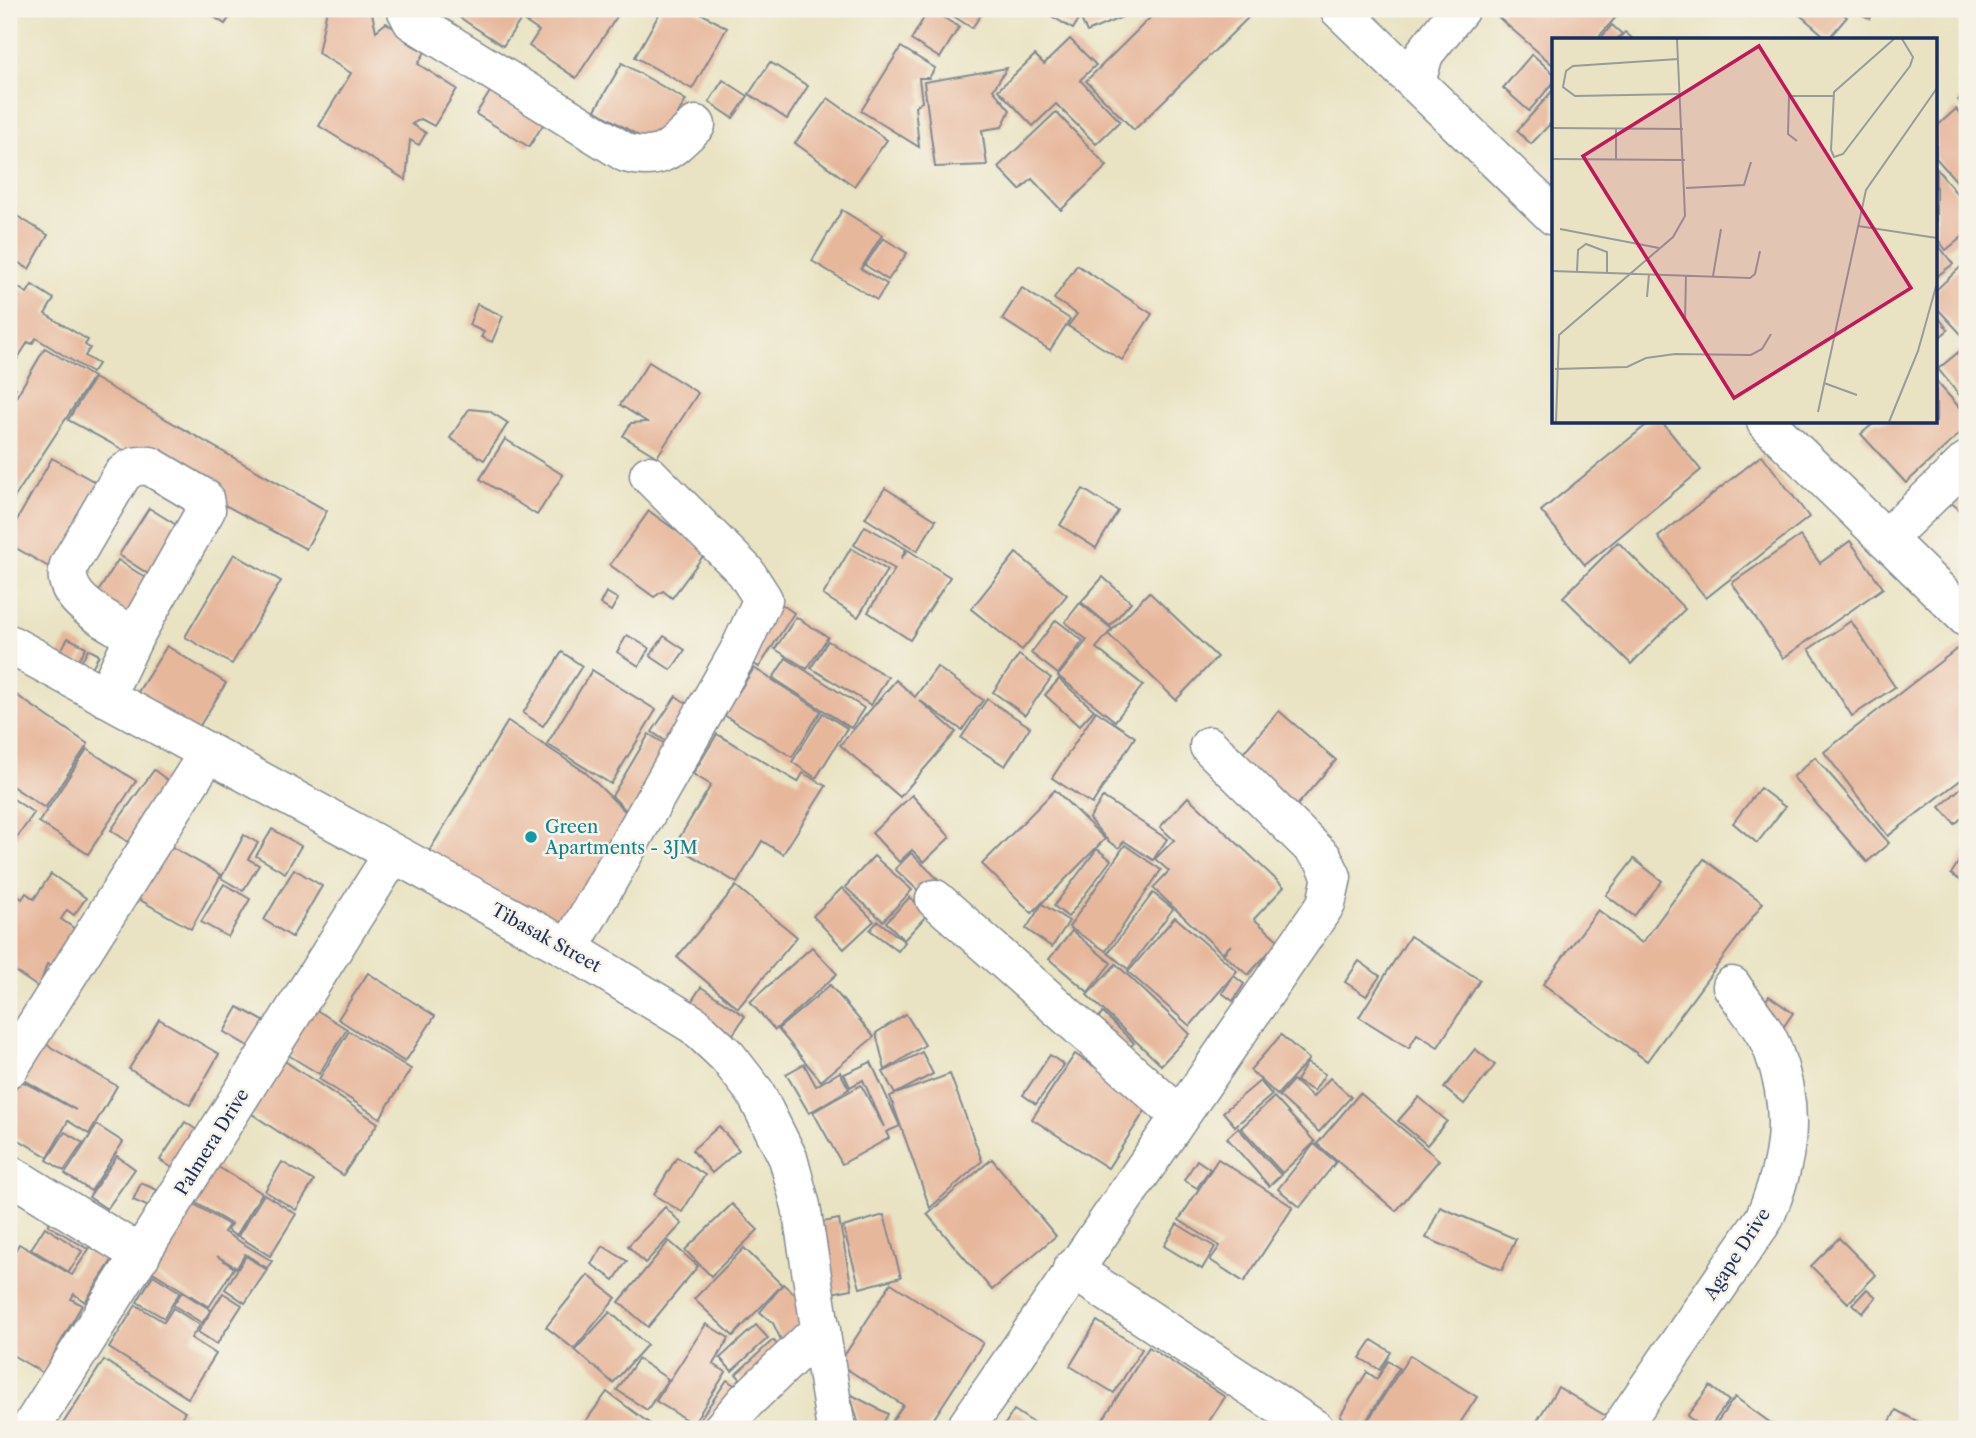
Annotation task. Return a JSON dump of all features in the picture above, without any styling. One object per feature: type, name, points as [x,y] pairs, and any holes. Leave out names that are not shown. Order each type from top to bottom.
[{"type":"street","points":[[406,9],[412,21],[626,153],[642,158],[662,156],[696,125]]},
{"type":"street","points":[[1339,9],[1552,214]]},
{"type":"street","points":[[1416,82],[1424,54],[1460,9]]},
{"type":"street","points":[[1768,424],[1967,618]]},
{"type":"street","points":[[1886,540],[1967,461]]},
{"type":"street","points":[[569,949],[738,653],[763,599],[746,571],[649,475]]},
{"type":"street","points":[[105,697],[134,636]]},
{"type":"street","name":"Tibasak Street","points":[[9,644],[569,949],[694,1025],[727,1056],[755,1092],[788,1158],[801,1206],[836,1429]]},
{"type":"street","points":[[965,1429],[1072,1269],[1308,934],[1326,904],[1332,877],[1323,858],[1209,746]]},
{"type":"street","points":[[9,1068],[208,753]]},
{"type":"street","name":"Palmera Drive","points":[[30,1429],[393,854]]},
{"type":"street","points":[[935,898],[1179,1115]]},
{"type":"street","name":"Agape Drive","points":[[1620,1429],[1764,1219],[1781,1181],[1787,1142],[1787,1097],[1773,1048],[1732,986]]},
{"type":"street","points":[[9,1174],[141,1255]]},
{"type":"street","points":[[1072,1269],[1315,1429]]},
{"type":"street","points":[[722,1429],[744,1402],[821,1329]]},
{"type":"building","points":[[202,9],[235,9],[225,24]]},
{"type":"building","points":[[327,9],[371,9],[376,31],[386,23],[406,36],[407,42],[425,52],[418,64],[457,89],[434,126],[421,119],[412,124],[426,133],[419,145],[410,140],[406,180],[319,126],[351,73],[318,53]]},
{"type":"building","points":[[447,9],[528,9],[503,46]]},
{"type":"building","points":[[532,9],[622,9],[576,78],[529,46],[539,31],[524,21]]},
{"type":"building","points":[[662,9],[693,9],[727,28],[692,89],[635,57]]},
{"type":"building","points":[[929,9],[959,27],[940,58],[911,40]]},
{"type":"building","points":[[950,9],[985,9],[972,28],[947,12]]},
{"type":"building","points":[[1040,9],[1141,9],[1087,32],[1080,17],[1073,29]]},
{"type":"building","points":[[1159,9],[1257,9],[1134,130],[1086,81]]},
{"type":"building","points":[[1505,9],[1623,9],[1598,38],[1552,38],[1552,64],[1498,17]]},
{"type":"building","points":[[1793,9],[1838,9],[1847,17],[1827,38]]},
{"type":"building","points":[[1852,9],[1876,9],[1870,19]]},
{"type":"building","points":[[1612,25],[1622,34],[1618,38],[1601,38]]},
{"type":"building","points":[[1625,32],[1632,38],[1619,38]]},
{"type":"building","points":[[1070,39],[1096,65],[1080,80],[1120,121],[1096,144],[1056,104],[1033,126],[998,90],[1035,55],[1044,64]]},
{"type":"building","points":[[901,47],[935,68],[929,78],[919,78],[922,102],[915,106],[919,147],[861,111]]},
{"type":"building","points":[[1532,54],[1552,72],[1552,84],[1529,111],[1503,88]]},
{"type":"building","points":[[770,62],[808,86],[787,119],[749,94]]},
{"type":"building","points":[[622,63],[686,100],[658,147],[595,110]]},
{"type":"building","points":[[1007,68],[993,90],[1010,110],[1002,127],[982,130],[987,165],[935,167],[924,82]]},
{"type":"building","points":[[723,80],[748,96],[733,118],[709,102]]},
{"type":"building","points":[[493,87],[546,120],[529,147],[476,114]]},
{"type":"building","points":[[1552,91],[1552,126],[1550,124],[1531,144],[1517,131]]},
{"type":"building","points":[[1967,92],[1967,110],[1958,100]]},
{"type":"building","points":[[828,98],[887,140],[854,186],[795,143]]},
{"type":"building","points":[[1956,109],[1967,122],[1967,193],[1938,160],[1938,125]]},
{"type":"building","points":[[1056,112],[1107,166],[1061,210],[1032,179],[1020,190],[998,167]]},
{"type":"building","points":[[1938,170],[1967,206],[1967,233],[1946,250],[1938,240]]},
{"type":"building","points":[[842,210],[882,235],[861,269],[887,284],[877,300],[812,261]]},
{"type":"building","points":[[9,211],[48,235],[29,269],[9,257]]},
{"type":"building","points":[[883,238],[907,253],[888,280],[865,265]]},
{"type":"building","points":[[1938,245],[1953,264],[1938,275]]},
{"type":"building","points":[[1967,261],[1967,330],[1962,335],[1938,309],[1938,288]]},
{"type":"building","points":[[1077,265],[1152,314],[1122,360],[1068,326],[1077,314],[1054,299]]},
{"type":"building","points":[[9,282],[27,293],[32,285],[54,299],[45,314],[88,340],[85,345],[90,348],[85,356],[98,364],[92,373],[36,338],[32,344],[28,342],[9,372]]},
{"type":"building","points":[[1022,288],[1070,319],[1050,350],[1002,319]]},
{"type":"building","points":[[477,304],[503,316],[492,342],[481,337],[484,332],[469,325]]},
{"type":"building","points":[[1938,317],[1948,330],[1938,338]]},
{"type":"building","points":[[1967,345],[1967,405],[1938,369]]},
{"type":"building","points":[[45,348],[93,377],[9,506],[9,409]]},
{"type":"building","points":[[649,362],[698,393],[657,457],[623,436],[631,423],[647,422],[620,405]]},
{"type":"building","points":[[94,378],[327,511],[306,549],[68,420]]},
{"type":"building","points":[[1938,383],[1967,416],[1967,427],[1906,483],[1861,434],[1873,424],[1938,424]]},
{"type":"building","points":[[9,384],[16,388],[9,401]]},
{"type":"building","points":[[469,409],[489,411],[508,423],[484,460],[450,438]]},
{"type":"building","points":[[1648,424],[1664,424],[1701,470],[1585,565],[1541,511]]},
{"type":"building","points":[[505,439],[563,475],[537,515],[480,479]]},
{"type":"building","points":[[1762,455],[1809,517],[1706,598],[1658,537]]},
{"type":"building","points":[[52,458],[102,486],[54,570],[9,544],[9,534]]},
{"type":"building","points":[[1967,480],[1967,516],[1949,501]]},
{"type":"building","points":[[885,488],[936,520],[917,551],[865,518]]},
{"type":"building","points":[[1083,489],[1118,511],[1096,548],[1060,525]]},
{"type":"building","points":[[149,508],[186,531],[156,579],[119,555]]},
{"type":"building","points":[[649,511],[706,552],[672,598],[663,591],[654,597],[610,565]]},
{"type":"building","points":[[865,526],[906,549],[901,559],[908,550],[950,577],[910,640],[868,612],[895,569],[854,545]]},
{"type":"building","points":[[1800,536],[1820,563],[1850,541],[1883,588],[1783,658],[1732,583]]},
{"type":"building","points":[[1618,542],[1685,609],[1631,664],[1563,597]]},
{"type":"building","points":[[851,548],[887,570],[858,617],[823,595]]},
{"type":"building","points":[[1016,553],[1067,595],[1022,650],[971,609]]},
{"type":"building","points":[[234,554],[281,581],[232,664],[185,637]]},
{"type":"building","points":[[118,560],[154,583],[127,628],[90,605]]},
{"type":"building","points":[[1103,577],[1131,602],[1110,626],[1081,602]]},
{"type":"building","points":[[606,592],[618,599],[611,611],[600,604]]},
{"type":"building","points":[[1149,592],[1217,657],[1176,700],[1108,634]]},
{"type":"building","points":[[780,603],[794,613],[759,667],[745,658]]},
{"type":"building","points":[[1080,603],[1112,629],[1096,648],[1143,685],[1115,721],[1058,676],[1087,640],[1065,622]]},
{"type":"building","points":[[796,617],[828,637],[807,669],[775,649]]},
{"type":"building","points":[[1056,620],[1083,641],[1058,674],[1031,653]]},
{"type":"building","points":[[1851,621],[1895,687],[1852,716],[1809,649]]},
{"type":"building","points":[[627,635],[649,648],[639,666],[617,652]]},
{"type":"building","points":[[664,636],[685,650],[671,670],[650,656]]},
{"type":"building","points":[[68,638],[86,647],[74,668],[56,659]]},
{"type":"building","points":[[828,641],[888,677],[871,705],[811,668]]},
{"type":"building","points":[[1967,641],[1967,775],[1888,836],[1824,752]]},
{"type":"building","points":[[167,646],[226,683],[191,740],[131,703]]},
{"type":"building","points":[[88,649],[99,655],[89,673],[78,668]]},
{"type":"building","points":[[562,652],[582,666],[543,726],[523,713]]},
{"type":"building","points":[[1019,655],[1051,678],[1025,715],[993,692]]},
{"type":"building","points":[[786,658],[864,708],[851,728],[773,678]]},
{"type":"building","points":[[937,667],[983,700],[962,730],[919,700],[956,732],[900,797],[840,745],[896,680],[915,697]]},
{"type":"building","points":[[754,668],[821,711],[792,757],[724,715]]},
{"type":"building","points":[[592,670],[656,710],[611,784],[547,744]]},
{"type":"building","points":[[1059,679],[1094,710],[1079,726],[1045,695]]},
{"type":"building","points":[[9,690],[88,744],[45,808],[9,784]]},
{"type":"building","points":[[676,696],[699,712],[676,748],[652,732]]},
{"type":"building","points":[[987,699],[1030,727],[1005,766],[961,738]]},
{"type":"building","points":[[1096,711],[1135,737],[1092,804],[1052,778]]},
{"type":"building","points":[[1279,711],[1336,760],[1294,809],[1237,760]]},
{"type":"building","points":[[823,713],[847,728],[816,778],[792,762]]},
{"type":"building","name":"Green Apartments - 3JM","points":[[508,721],[585,772],[635,821],[565,937],[428,853]]},
{"type":"building","points":[[649,734],[678,752],[635,820],[612,796]]},
{"type":"building","points":[[717,734],[798,782],[803,773],[826,786],[783,854],[762,841],[737,883],[675,845],[711,785],[693,774]]},
{"type":"building","points":[[87,749],[136,781],[88,854],[39,822]]},
{"type":"building","points":[[1815,757],[1889,843],[1867,862],[1793,777]]},
{"type":"building","points":[[154,770],[177,787],[135,847],[111,830]]},
{"type":"building","points":[[1967,782],[1967,813],[1955,824],[1940,807]]},
{"type":"building","points":[[1760,788],[1785,807],[1757,843],[1733,823]]},
{"type":"building","points":[[1055,790],[1105,839],[1032,913],[982,864]]},
{"type":"building","points":[[912,795],[950,837],[924,862],[912,850],[899,862],[872,833]]},
{"type":"building","points":[[9,796],[34,813],[16,839],[11,835],[9,837]]},
{"type":"building","points":[[1103,797],[1167,839],[1153,860],[1124,841],[1119,848],[1108,841],[1089,819]]},
{"type":"building","points":[[1188,797],[1284,887],[1254,919],[1279,941],[1248,975],[1223,954],[1231,945],[1222,953],[1153,888],[1169,871],[1155,859],[1174,840],[1160,827]]},
{"type":"building","points":[[272,829],[301,846],[285,873],[256,856]]},
{"type":"building","points":[[244,835],[258,843],[248,859],[259,865],[243,891],[221,878]]},
{"type":"building","points":[[158,839],[221,875],[191,929],[128,893]]},
{"type":"building","points":[[1125,845],[1161,870],[1106,951],[1069,927]]},
{"type":"building","points":[[1967,848],[1967,885],[1951,874]]},
{"type":"building","points":[[1097,849],[1111,860],[1068,917],[1054,906]]},
{"type":"building","points":[[911,853],[939,880],[924,896],[895,869]]},
{"type":"building","points":[[874,856],[912,890],[883,921],[845,887]]},
{"type":"building","points":[[1634,859],[1662,881],[1634,916],[1606,895]]},
{"type":"building","points":[[1704,859],[1763,903],[1647,1061],[1543,984],[1598,910],[1642,943]]},
{"type":"building","points":[[294,869],[322,886],[292,937],[264,920]]},
{"type":"building","points":[[51,874],[86,898],[74,915],[67,910],[61,919],[75,929],[59,952],[69,958],[62,969],[47,964],[39,988],[9,967],[9,889],[22,899],[26,893],[34,899]]},
{"type":"building","points":[[224,884],[250,899],[228,937],[201,922]]},
{"type":"building","points":[[736,886],[797,937],[738,1008],[677,957]]},
{"type":"building","points":[[842,888],[874,921],[844,949],[813,916]]},
{"type":"building","points":[[1153,893],[1173,909],[1128,969],[1108,953]]},
{"type":"building","points":[[910,897],[928,914],[904,940],[886,922]]},
{"type":"building","points":[[1042,904],[1069,921],[1052,947],[1026,929]]},
{"type":"building","points":[[1175,917],[1237,971],[1190,1026],[1128,972]]},
{"type":"building","points":[[878,921],[905,942],[898,951],[870,930]]},
{"type":"building","points":[[1072,931],[1111,963],[1088,992],[1049,959]]},
{"type":"building","points":[[1410,936],[1480,980],[1438,1047],[1417,1034],[1409,1048],[1359,1017]]},
{"type":"building","points":[[812,947],[837,974],[775,1030],[750,1002]]},
{"type":"building","points":[[1359,961],[1380,976],[1366,996],[1345,982]]},
{"type":"building","points":[[1116,964],[1190,1034],[1161,1065],[1087,995]]},
{"type":"building","points":[[368,973],[435,1016],[405,1062],[338,1019]]},
{"type":"building","points":[[1234,976],[1244,984],[1233,1001],[1222,993]]},
{"type":"building","points":[[830,985],[874,1037],[821,1081],[778,1029]]},
{"type":"building","points":[[701,987],[745,1016],[730,1039],[686,1010]]},
{"type":"building","points":[[1769,996],[1793,1013],[1780,1032],[1756,1015]]},
{"type":"building","points":[[238,1007],[269,1024],[255,1050],[224,1032]]},
{"type":"building","points":[[313,1008],[347,1029],[319,1074],[285,1053]]},
{"type":"building","points":[[1103,1013],[1134,1043],[1121,1056],[1090,1026]]},
{"type":"building","points":[[906,1014],[925,1045],[885,1070],[876,1033]]},
{"type":"building","points":[[159,1019],[219,1054],[190,1105],[129,1069]]},
{"type":"building","points":[[349,1031],[411,1069],[380,1118],[319,1079]]},
{"type":"building","points":[[1281,1035],[1309,1059],[1277,1095],[1250,1070]]},
{"type":"building","points":[[42,1042],[117,1086],[89,1134],[68,1121],[48,1157],[9,1134],[9,1100],[20,1080],[76,1110],[21,1078]]},
{"type":"building","points":[[1475,1049],[1495,1065],[1464,1104],[1444,1088]]},
{"type":"building","points":[[922,1052],[933,1074],[895,1094],[883,1072]]},
{"type":"building","points":[[1075,1054],[1150,1103],[1108,1168],[1032,1119]]},
{"type":"building","points":[[1050,1055],[1064,1065],[1036,1104],[1023,1095]]},
{"type":"building","points":[[283,1060],[378,1123],[343,1175],[249,1112]]},
{"type":"building","points":[[871,1062],[900,1126],[886,1132],[889,1138],[842,1164],[813,1112],[861,1085],[884,1127],[863,1080],[850,1087],[844,1074]]},
{"type":"building","points":[[1307,1063],[1325,1074],[1314,1091],[1296,1081]]},
{"type":"building","points":[[804,1064],[816,1086],[840,1072],[849,1089],[809,1113],[786,1074]]},
{"type":"building","points":[[950,1074],[982,1161],[930,1208],[890,1096]]},
{"type":"building","points":[[1330,1078],[1351,1097],[1319,1132],[1279,1096],[1293,1080],[1313,1097]]},
{"type":"building","points":[[1260,1081],[1272,1095],[1235,1126],[1223,1112]]},
{"type":"building","points":[[1360,1093],[1439,1160],[1396,1211],[1317,1144]]},
{"type":"building","points":[[1274,1097],[1315,1142],[1282,1173],[1241,1128]]},
{"type":"building","points":[[1419,1097],[1447,1121],[1427,1145],[1398,1121]]},
{"type":"building","points":[[185,1122],[207,1137],[182,1174],[160,1160]]},
{"type":"building","points":[[97,1125],[123,1142],[91,1191],[65,1174]]},
{"type":"building","points":[[719,1126],[739,1150],[712,1173],[692,1150]]},
{"type":"building","points":[[1238,1128],[1281,1175],[1269,1186],[1227,1138]]},
{"type":"building","points":[[65,1132],[83,1143],[64,1171],[47,1160]]},
{"type":"building","points":[[1314,1144],[1336,1162],[1300,1207],[1278,1189]]},
{"type":"building","points":[[117,1156],[135,1169],[107,1209],[89,1197]]},
{"type":"building","points":[[677,1157],[705,1175],[682,1212],[654,1195]]},
{"type":"building","points":[[992,1159],[1056,1236],[992,1290],[927,1214]]},
{"type":"building","points":[[1218,1159],[1293,1207],[1244,1282],[1210,1260],[1220,1246],[1179,1220]]},
{"type":"building","points":[[1197,1160],[1210,1169],[1197,1188],[1184,1180]]},
{"type":"building","points":[[282,1162],[314,1181],[296,1210],[265,1191]]},
{"type":"building","points":[[213,1164],[262,1193],[236,1236],[227,1230],[231,1224],[191,1200]]},
{"type":"building","points":[[141,1183],[157,1190],[149,1207],[133,1200]]},
{"type":"building","points":[[264,1194],[296,1214],[270,1256],[238,1236]]},
{"type":"building","points":[[182,1197],[229,1225],[224,1232],[272,1261],[267,1268],[245,1254],[237,1268],[217,1256],[234,1268],[209,1307],[148,1269]]},
{"type":"building","points":[[732,1204],[758,1230],[711,1276],[685,1250]]},
{"type":"building","points":[[59,1207],[94,1238],[88,1249],[48,1225]]},
{"type":"building","points":[[665,1207],[682,1224],[645,1263],[628,1246]]},
{"type":"building","points":[[1440,1207],[1516,1239],[1502,1270],[1426,1238]]},
{"type":"building","points":[[884,1215],[901,1277],[860,1288],[843,1227]]},
{"type":"building","points":[[839,1219],[852,1289],[831,1293],[818,1223]]},
{"type":"building","points":[[1177,1224],[1215,1247],[1202,1269],[1164,1246]]},
{"type":"building","points":[[45,1227],[82,1251],[69,1272],[31,1249]]},
{"type":"building","points":[[1839,1238],[1876,1275],[1848,1303],[1811,1266]]},
{"type":"building","points":[[95,1240],[116,1254],[85,1302],[74,1294],[71,1299],[82,1305],[43,1373],[9,1353],[9,1261],[19,1244],[72,1275]]},
{"type":"building","points":[[669,1241],[698,1266],[648,1327],[619,1302]]},
{"type":"building","points":[[603,1246],[627,1261],[614,1280],[591,1264]]},
{"type":"building","points":[[744,1248],[782,1285],[733,1336],[694,1299]]},
{"type":"building","points":[[246,1256],[267,1270],[245,1303],[225,1289]]},
{"type":"building","points":[[153,1275],[180,1292],[164,1318],[137,1302]]},
{"type":"building","points":[[588,1275],[616,1298],[574,1349],[546,1327]]},
{"type":"building","points":[[891,1283],[983,1343],[927,1429],[887,1429],[903,1405],[839,1364]]},
{"type":"building","points":[[783,1284],[798,1297],[805,1321],[782,1342],[773,1323],[760,1312]]},
{"type":"building","points":[[1867,1289],[1876,1297],[1863,1313],[1853,1304]]},
{"type":"building","points":[[182,1292],[211,1310],[202,1323],[173,1305]]},
{"type":"building","points":[[223,1293],[242,1305],[217,1344],[198,1332]]},
{"type":"building","points":[[136,1305],[164,1322],[173,1308],[200,1325],[191,1338],[216,1354],[188,1398],[109,1348]]},
{"type":"building","points":[[610,1312],[647,1345],[613,1383],[575,1350]]},
{"type":"building","points":[[1097,1321],[1142,1349],[1114,1393],[1070,1366]]},
{"type":"building","points":[[706,1324],[729,1338],[713,1364],[726,1372],[693,1424],[656,1401]]},
{"type":"building","points":[[756,1325],[768,1338],[732,1371],[720,1358]]},
{"type":"building","points":[[773,1340],[786,1355],[749,1389],[736,1374]]},
{"type":"building","points":[[1372,1340],[1391,1352],[1380,1370],[1360,1358]]},
{"type":"building","points":[[1149,1347],[1225,1397],[1204,1429],[1097,1429]]},
{"type":"building","points":[[1410,1355],[1477,1397],[1456,1429],[1372,1429],[1365,1425]]},
{"type":"building","points":[[638,1359],[668,1379],[647,1410],[617,1390]]},
{"type":"building","points":[[104,1360],[185,1412],[174,1429],[68,1429],[62,1425]]},
{"type":"building","points":[[1388,1361],[1399,1368],[1361,1429],[1340,1416],[1367,1372],[1377,1379]]},
{"type":"building","points":[[727,1380],[741,1390],[715,1429],[693,1429]]},
{"type":"building","points":[[1710,1386],[1729,1401],[1708,1429],[1705,1429],[1687,1416]]},
{"type":"building","points":[[1558,1387],[1609,1418],[1602,1429],[1532,1429]]},
{"type":"building","points":[[607,1392],[657,1429],[580,1429]]},
{"type":"building","points":[[850,1394],[888,1414],[880,1429],[860,1429]]},
{"type":"building","points":[[1735,1397],[1779,1429],[1712,1429]]},
{"type":"building","points":[[1014,1410],[1043,1429],[1002,1429]]},
{"type":"building","points":[[1896,1410],[1931,1429],[1886,1429]]},
{"type":"place","name":"Green Apartments - 3JM","points":[[531,837]]}]
